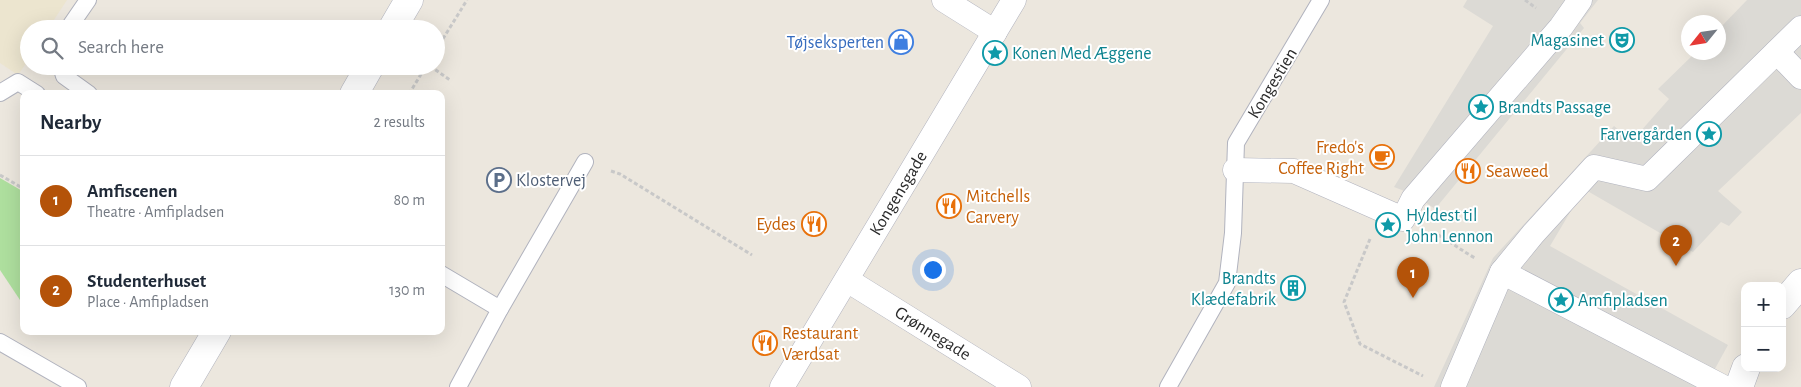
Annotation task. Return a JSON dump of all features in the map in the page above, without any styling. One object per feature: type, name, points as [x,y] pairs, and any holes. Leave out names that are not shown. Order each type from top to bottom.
[{"type":"street","points":[[397,20],[409,0]]},
{"type":"street","points":[[944,0],[995,32]]},
{"type":"street","name":"Kongensgade","points":[[782,387],[1014,0]]},
{"type":"street","points":[[1235,170],[1294,171],[1393,215],[1412,199],[1561,27],[1580,0]]},
{"type":"street","points":[[1453,387],[1502,272],[1533,234],[1594,167],[1647,179],[1801,28]]},
{"type":"street","points":[[1776,52],[1801,77]]},
{"type":"street","points":[[356,90],[365,75]]},
{"type":"street","points":[[1502,272],[1722,387]]},
{"type":"street","name":"Grønnegade","points":[[847,280],[1019,387]]},
{"type":"street","points":[[1786,300],[1801,283]]},
{"type":"street","points":[[184,387],[215,335]]},
{"type":"street","points":[[1739,387],[1745,372]]},
{"type":"lane","points":[[74,20],[88,0]]},
{"type":"lane","name":"Kongestien","points":[[1168,387],[1227,284],[1233,233],[1236,143],[1321,0]]},
{"type":"lane","points":[[64,75],[83,90]]},
{"type":"lane","points":[[0,93],[18,82],[31,90]]},
{"type":"lane","points":[[458,387],[500,309],[585,162]]},
{"type":"lane","points":[[445,276],[500,309]]},
{"type":"lane","points":[[0,342],[78,387]]},
{"type":"path","points":[[445,35],[467,0]]},
{"type":"path","points":[[411,90],[421,75]]},
{"type":"path","points":[[443,75],[450,80]]},
{"type":"path","points":[[585,162],[620,174],[752,255]]},
{"type":"path","points":[[0,175],[20,188]]},
{"type":"path","points":[[1393,215],[1344,302],[1360,344],[1429,378]]},
{"type":"path","points":[[1448,239],[1457,248]]},
{"type":"shaded area","points":[[0,0],[67,0],[54,20],[20,20],[20,72],[18,75],[0,63]]},
{"type":"shaded area","name":"Brandts Passage","points":[[1467,0],[1598,0],[1580,23],[1584,28],[1435,209],[1415,195],[1394,187],[1493,26],[1463,7]]},
{"type":"shaded area","points":[[1747,0],[1801,0],[1801,113],[1718,191],[1742,212],[1729,226],[1721,222],[1693,252],[1584,189],[1550,246],[1728,345],[1705,387],[1434,387],[1493,258],[1614,126],[1632,141],[1669,99],[1658,89],[1688,60],[1726,60],[1726,22]]},
{"type":"green space","points":[[0,178],[20,190],[20,300],[0,270]]},
{"type":"place","name":"Magasinet","points":[[1622,40]]},
{"type":"place","name":"Tøjseksperten","points":[[901,42]]},
{"type":"place","name":"Konen Med Æggene","points":[[995,53]]},
{"type":"place","name":"Brandts Passage","points":[[1481,107]]},
{"type":"place","name":"Farvergården","points":[[1709,134]]},
{"type":"place","name":"Fredo's Coffee Right","points":[[1382,157]]},
{"type":"place","name":"Seaweed","points":[[1468,171]]},
{"type":"place","name":"Klostervej","points":[[499,180]]},
{"type":"place","name":"Mitchells Carvery","points":[[949,206]]},
{"type":"place","name":"Eydes","points":[[814,224]]},
{"type":"place","name":"Hyldest til John Lennon","points":[[1388,225]]},
{"type":"place","name":"Studenterhuset","points":[[1676,266]]},
{"type":"place","name":"Brandts Klædefabrik","points":[[1293,288]]},
{"type":"place","name":"Amfiscenen","points":[[1413,298]]},
{"type":"place","name":"Amfipladsen","points":[[1561,300]]},
{"type":"place","name":"Restaurant Værdsat","points":[[765,343]]}]
